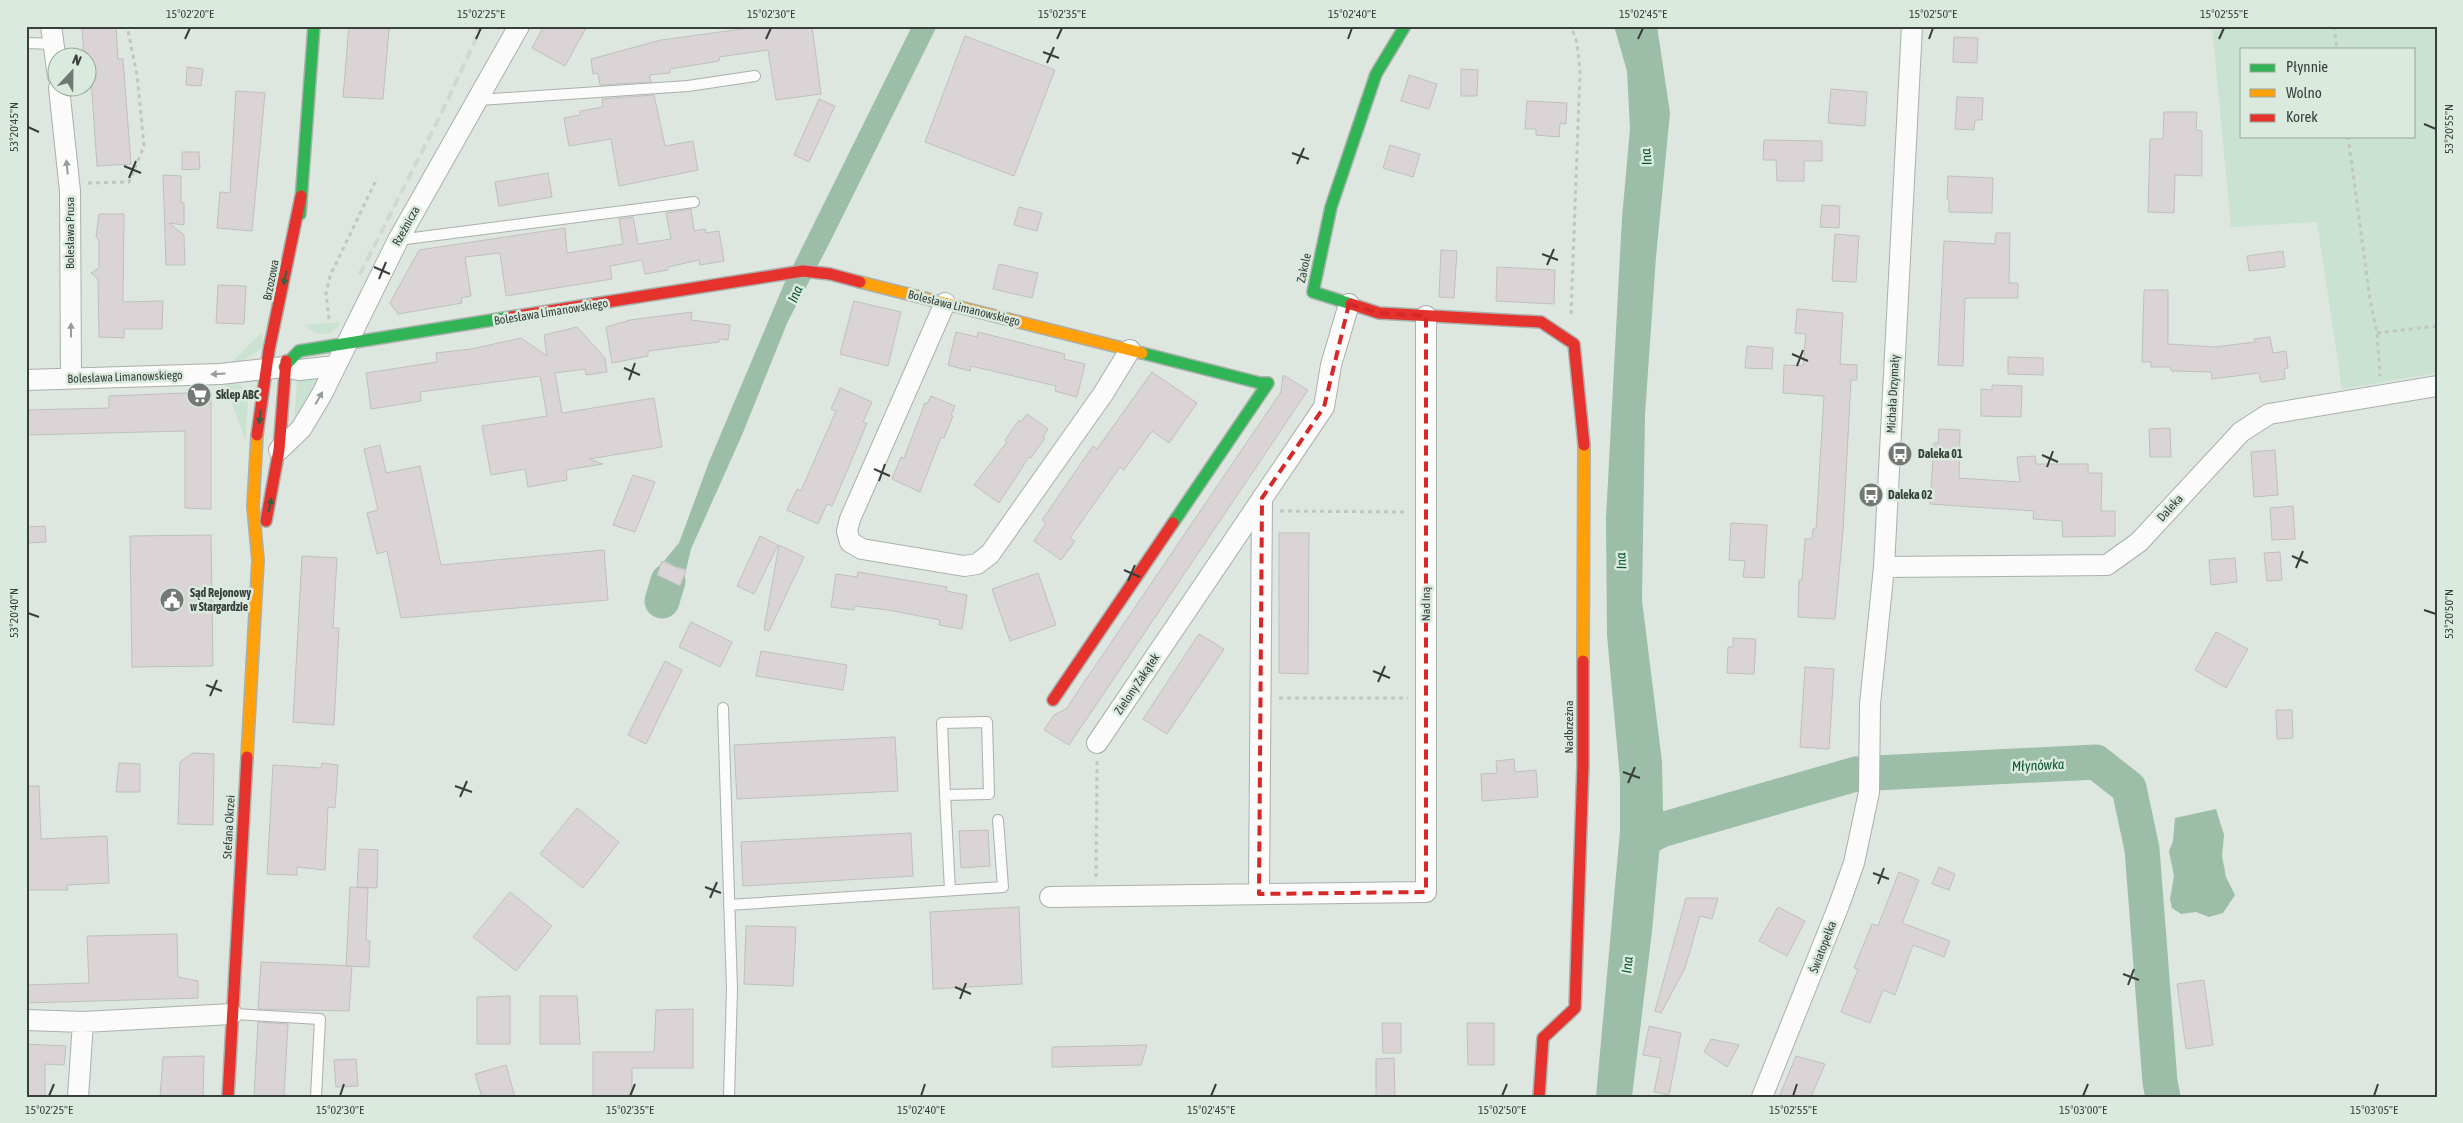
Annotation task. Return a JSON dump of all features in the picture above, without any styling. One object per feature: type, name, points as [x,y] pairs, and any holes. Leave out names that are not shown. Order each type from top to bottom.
[{"type":"street","name":"Brzozowa","points":[[297,273],[300,196],[314,26]]},
{"type":"street","name":"Rzeźnicza","points":[[279,450],[301,429],[322,394],[345,344],[398,240],[520,26]]},
{"type":"street","name":"Zakole","points":[[1405,26],[1376,74],[1331,208],[1313,292],[1379,313],[1541,322],[1574,344]]},
{"type":"street","name":"Michała Drzymały","points":[[1869,792],[1870,704],[1884,567],[1912,27]]},
{"type":"street","points":[[53,35],[55,48]]},
{"type":"street","name":"Bolesława Prusa","points":[[60,98],[70,191],[71,378]]},
{"type":"street","name":"Brzozowa","points":[[275,368],[300,196]]},
{"type":"street","name":"Bolesława Limanowskiego","points":[[275,368],[300,352],[803,272],[830,274],[1260,383],[1268,382],[1053,700]]},
{"type":"street","points":[[945,303],[850,518],[847,531],[850,542],[862,548],[964,566],[977,564],[990,554],[1103,394],[1130,350]]},
{"type":"street","name":"Zielony Zakątek","points":[[1097,743],[1262,504],[1324,407],[1331,365],[1349,304]]},
{"type":"street","name":"Nad Iną","points":[[1259,894],[1426,892],[1426,316]]},
{"type":"street","points":[[275,368],[291,340]]},
{"type":"street","name":"Nadbrzeżna","points":[[1539,1097],[1542,1038],[1575,1008],[1579,935],[1583,754],[1584,439],[1574,344]]},
{"type":"street","name":"Bolesława Limanowskiego","points":[[26,380],[220,374],[275,368],[299,370],[335,366]]},
{"type":"street","name":"Stefana Okrzei","points":[[228,1097],[258,560],[279,450],[275,368]]},
{"type":"street","name":"Stefana Okrzei","points":[[258,560],[253,507],[257,449],[275,368]]},
{"type":"street","name":"Daleka","points":[[1884,567],[2107,565],[2139,542],[2241,432],[2269,414],[2437,386]]},
{"type":"street","points":[[1050,897],[1259,894],[1262,504]]},
{"type":"street","name":"Światopełka","points":[[1762,1097],[1840,905],[1856,856],[1869,792]]},
{"type":"street","points":[[26,1020],[84,1022],[232,1014]]},
{"type":"street","points":[[78,1097],[84,1022]]},
{"type":"lane","points":[[26,43],[53,35]]},
{"type":"lane","points":[[478,100],[688,86],[755,76]]},
{"type":"lane","points":[[398,240],[694,202]]},
{"type":"lane","points":[[723,708],[732,989],[729,1097]]},
{"type":"lane","points":[[945,795],[989,794],[987,722],[942,723],[945,795],[950,890]]},
{"type":"lane","points":[[729,904],[1003,887],[998,820]]},
{"type":"lane","points":[[232,1014],[320,1019],[316,1097]]},
{"type":"path","points":[[80,182],[92,184],[129,182],[144,146],[137,75],[127,26]]},
{"type":"path","points":[[1571,26],[1577,43],[1580,72],[1570,305],[1574,344]]},
{"type":"path","points":[[2334,26],[2337,48]]},
{"type":"path","points":[[2348,138],[2370,300],[2377,333],[2382,394]]},
{"type":"path","points":[[329,319],[326,293],[330,276],[377,178]]},
{"type":"path","points":[[2377,333],[2437,326]]},
{"type":"path","points":[[1262,504],[1426,512]]},
{"type":"path","points":[[1261,698],[1426,698]]},
{"type":"path","points":[[1096,896],[1097,743]]},
{"type":"highlighted area","points":[[1349,304],[1379,313],[1426,316],[1426,892],[1259,894],[1262,498],[1324,407]]},
{"type":"shaded area","points":[[2212,26],[2437,26],[2437,373],[2342,389],[2317,222],[2231,227]]},
{"type":"shaded area","points":[[341,322],[333,331],[324,334],[314,332],[305,325]]},
{"type":"shaded area","points":[[262,332],[264,347],[233,367],[227,367]]},
{"type":"shaded area","points":[[317,379],[318,383],[294,426],[297,381]]},
{"type":"shaded area","points":[[227,380],[239,384],[248,393],[246,441],[227,391]]},
{"type":"water","points":[[912,26],[937,26],[828,246],[788,321],[742,435],[691,549],[686,570],[664,561],[679,543],[709,462],[784,284]]},
{"type":"water","points":[[1614,26],[1657,26],[1670,113],[1656,257],[1645,414],[1642,600],[1662,762],[1663,812],[1652,931],[1632,1097],[1596,1097],[1620,831],[1620,778],[1607,635],[1606,518],[1622,218],[1630,129],[1627,71]]},
{"type":"water","points":[[2216,809],[2224,835],[2222,856],[2226,877],[2235,895],[2223,913],[2209,917],[2196,912],[2181,914],[2172,908],[2170,899],[2174,876],[2169,851],[2173,841],[2175,818]]},
{"type":"building","points":[[82,26],[116,26],[118,59],[123,59],[131,164],[97,166],[92,98],[98,98],[98,48],[83,48]]},
{"type":"building","points":[[349,26],[389,29],[383,99],[343,97]]},
{"type":"building","points":[[544,26],[587,26],[565,66],[532,48]]},
{"type":"building","points":[[764,26],[812,26],[821,94],[776,100],[768,50],[719,57],[719,61],[670,69],[670,73],[649,75],[651,82],[600,85],[598,73],[593,74],[591,59],[661,40]]},
{"type":"building","points":[[965,36],[1055,70],[1014,176],[925,142]]},
{"type":"building","points":[[1954,37],[1978,38],[1977,63],[1953,62]]},
{"type":"building","points":[[187,67],[203,69],[201,86],[186,85]]},
{"type":"building","points":[[1461,69],[1478,70],[1477,96],[1461,96]]},
{"type":"building","points":[[1409,75],[1437,84],[1429,109],[1401,101]]},
{"type":"building","points":[[1831,89],[1867,92],[1865,126],[1828,123]]},
{"type":"building","points":[[236,91],[265,93],[252,231],[217,228],[220,192],[230,193]]},
{"type":"building","points":[[654,95],[665,146],[693,141],[698,170],[619,186],[611,139],[569,146],[564,118],[580,115],[580,111],[603,107],[602,99]]},
{"type":"building","points":[[1957,97],[1983,98],[1982,120],[1975,120],[1974,130],[1955,129]]},
{"type":"building","points":[[819,99],[835,106],[809,162],[794,155]]},
{"type":"building","points":[[1527,101],[1567,103],[1566,124],[1560,123],[1559,137],[1536,135],[1536,129],[1525,129]]},
{"type":"building","points":[[2164,112],[2197,112],[2196,130],[2202,131],[2202,176],[2175,175],[2174,213],[2148,212],[2150,139],[2163,139]]},
{"type":"building","points":[[1764,140],[1822,141],[1822,161],[1804,161],[1804,181],[1777,181],[1776,160],[1763,160]]},
{"type":"building","points":[[1390,145],[1420,154],[1413,177],[1383,168]]},
{"type":"building","points":[[182,152],[199,152],[200,169],[182,170]]},
{"type":"building","points":[[548,173],[552,197],[499,206],[495,182]]},
{"type":"building","points":[[163,175],[181,176],[181,203],[184,203],[184,225],[169,223],[184,235],[185,265],[166,265]]},
{"type":"building","points":[[1948,176],[1993,178],[1992,213],[1949,212],[1949,200],[1947,199]]},
{"type":"building","points":[[1822,205],[1840,206],[1839,228],[1820,227]]},
{"type":"building","points":[[1019,207],[1042,213],[1037,231],[1014,225]]},
{"type":"building","points":[[691,209],[694,231],[705,229],[706,233],[719,231],[724,261],[700,265],[699,260],[668,267],[668,270],[645,274],[642,260],[610,266],[612,279],[506,296],[500,253],[465,257],[471,296],[461,298],[462,303],[398,314],[390,303],[419,250],[565,228],[567,253],[623,244],[619,219],[633,217],[638,244],[671,239],[666,213]]},
{"type":"building","points":[[99,214],[124,214],[123,302],[163,301],[162,329],[124,329],[124,338],[99,337],[98,279],[91,273],[99,268],[99,240],[96,237]]},
{"type":"building","points":[[1996,233],[2010,233],[2009,283],[2018,283],[2018,298],[1965,298],[1963,366],[1938,365],[1944,241],[1995,244]]},
{"type":"building","points":[[1835,234],[1859,236],[1856,282],[1832,281]]},
{"type":"building","points":[[1441,250],[1457,251],[1454,298],[1439,297]]},
{"type":"building","points":[[2283,251],[2285,267],[2249,271],[2247,256]]},
{"type":"building","points":[[999,264],[1038,273],[1032,298],[993,289]]},
{"type":"building","points":[[1497,267],[1555,270],[1554,304],[1496,301]]},
{"type":"building","points":[[218,285],[246,286],[244,324],[216,323]]},
{"type":"building","points":[[2144,290],[2168,290],[2168,344],[2215,347],[2255,342],[2254,339],[2270,337],[2273,353],[2286,351],[2288,368],[2284,369],[2285,379],[2261,382],[2259,373],[2212,379],[2211,372],[2172,371],[2169,367],[2151,367],[2151,362],[2142,362]]},
{"type":"building","points":[[854,301],[901,312],[888,366],[840,354]]},
{"type":"building","points":[[1797,309],[1843,313],[1840,364],[1857,365],[1857,380],[1851,380],[1843,530],[1835,619],[1798,617],[1799,580],[1802,580],[1805,539],[1812,539],[1813,529],[1816,529],[1824,396],[1783,393],[1784,365],[1803,366],[1806,334],[1795,333]]},
{"type":"building","points":[[692,312],[691,320],[730,325],[728,340],[719,339],[719,342],[648,351],[648,356],[612,363],[606,327],[630,320]]},
{"type":"building","points":[[577,327],[605,358],[607,372],[586,375],[585,369],[555,373],[562,413],[654,398],[662,447],[589,459],[603,464],[566,470],[567,480],[528,487],[525,469],[491,475],[482,426],[547,416],[540,376],[420,392],[421,401],[371,409],[366,373],[437,362],[436,353],[471,349],[521,338],[547,356],[544,335]]},
{"type":"building","points":[[956,332],[977,337],[978,332],[1065,354],[1064,359],[1085,364],[1077,397],[1055,391],[1056,386],[971,366],[970,371],[948,365]]},
{"type":"building","points":[[1747,346],[1773,348],[1772,369],[1745,368]]},
{"type":"building","points":[[2008,357],[2043,358],[2043,375],[2008,374]]},
{"type":"building","points":[[1152,372],[1197,403],[1169,443],[1152,431],[1124,470],[1120,467],[1070,538],[1075,541],[1061,560],[1034,541],[1046,523],[1042,520],[1093,446],[1097,449]]},
{"type":"building","points":[[1283,375],[1308,390],[1069,745],[1044,730],[1054,715],[1066,709],[1281,392]]},
{"type":"building","points":[[1992,385],[2022,386],[2021,417],[1981,416],[1981,389],[1992,390]]},
{"type":"building","points":[[840,388],[872,402],[863,422],[867,423],[832,506],[827,504],[818,524],[787,510],[797,489],[801,491],[836,411],[831,409]]},
{"type":"building","points":[[211,392],[211,509],[185,508],[185,431],[26,435],[26,410],[109,408],[109,396]]},
{"type":"building","points":[[931,396],[955,406],[951,415],[953,416],[944,438],[941,437],[920,492],[892,479],[901,457],[904,458],[925,403],[927,404]]},
{"type":"building","points":[[1027,414],[1048,429],[1043,437],[1045,438],[1031,458],[1029,457],[999,503],[974,485],[1007,442],[1005,440],[1019,420],[1021,422]]},
{"type":"building","points":[[2170,428],[2171,457],[2150,457],[2149,429]]},
{"type":"building","points":[[1939,429],[1960,430],[1959,478],[2020,482],[2017,457],[2035,456],[2036,464],[2088,464],[2088,473],[2102,473],[2101,511],[2115,511],[2115,536],[2063,537],[2062,521],[2033,519],[2034,511],[1930,504],[1934,443],[1938,443]]},
{"type":"building","points":[[380,445],[386,473],[420,466],[441,565],[604,550],[608,600],[401,618],[387,551],[377,554],[367,513],[378,510],[364,449]]},
{"type":"building","points":[[2275,450],[2278,495],[2254,497],[2251,452]]},
{"type":"building","points":[[633,475],[655,482],[635,532],[613,525]]},
{"type":"building","points":[[2293,506],[2295,539],[2272,540],[2270,508]]},
{"type":"building","points":[[1731,523],[1767,525],[1764,578],[1743,577],[1745,561],[1729,560]]},
{"type":"building","points":[[45,526],[46,542],[26,543],[26,527]]},
{"type":"building","points":[[1279,533],[1309,533],[1308,674],[1279,673]]},
{"type":"building","name":"Sąd Rejonowy w Stargardzie","points":[[211,535],[213,666],[132,667],[130,536]]},
{"type":"building","points":[[760,536],[778,545],[754,594],[737,586]]},
{"type":"building","points":[[779,545],[804,557],[769,631],[764,629]]},
{"type":"building","points":[[2280,552],[2282,580],[2267,581],[2264,553]]},
{"type":"building","points":[[302,556],[337,558],[333,628],[339,628],[334,725],[293,722]]},
{"type":"building","points":[[2235,558],[2237,582],[2211,585],[2209,560]]},
{"type":"building","points":[[662,561],[686,571],[680,586],[657,575]]},
{"type":"building","points":[[858,572],[947,587],[946,591],[967,595],[962,629],[939,625],[940,620],[888,610],[854,606],[854,610],[831,607],[836,574],[857,577]]},
{"type":"building","points":[[1038,573],[1056,625],[1010,641],[992,589]]},
{"type":"building","points":[[691,622],[732,642],[720,667],[679,647]]},
{"type":"building","points":[[2216,632],[2248,649],[2226,688],[2195,670]]},
{"type":"building","points":[[1199,634],[1224,649],[1167,734],[1143,719]]},
{"type":"building","points":[[1733,638],[1756,639],[1754,674],[1727,673],[1728,647],[1733,647]]},
{"type":"building","points":[[761,651],[847,665],[843,690],[756,676]]},
{"type":"building","points":[[665,661],[682,670],[646,744],[628,735]]},
{"type":"building","points":[[1805,667],[1834,669],[1829,749],[1800,747]]},
{"type":"building","points":[[2276,710],[2292,710],[2293,738],[2277,739]]},
{"type":"building","points":[[895,737],[898,791],[737,799],[734,745]]},
{"type":"building","points":[[193,753],[214,754],[213,825],[178,824],[180,762]]},
{"type":"building","points":[[1514,759],[1515,772],[1536,770],[1538,797],[1482,801],[1481,774],[1497,773],[1496,761]]},
{"type":"building","points":[[119,763],[140,764],[140,792],[116,792]]},
{"type":"building","points":[[322,763],[338,765],[335,808],[328,807],[325,870],[297,867],[297,875],[267,874],[273,765],[321,768]]},
{"type":"building","points":[[26,786],[39,786],[41,839],[107,836],[109,883],[67,885],[68,890],[26,890]]},
{"type":"building","points":[[577,808],[619,842],[583,888],[540,854]]},
{"type":"building","points":[[988,830],[990,866],[961,868],[959,831]]},
{"type":"building","points":[[911,833],[913,876],[743,886],[741,842]]},
{"type":"building","points":[[359,849],[378,850],[377,888],[357,887]]},
{"type":"building","points":[[1939,867],[1955,874],[1949,890],[1932,884]]},
{"type":"building","points":[[1899,872],[1919,880],[1902,923],[1950,941],[1944,957],[1913,945],[1895,995],[1883,990],[1870,1023],[1841,1012],[1858,969],[1854,968],[1872,924],[1878,926]]},
{"type":"building","points":[[350,887],[368,888],[366,940],[370,941],[369,967],[346,966]]},
{"type":"building","points":[[510,892],[552,926],[516,971],[473,937]]},
{"type":"building","points":[[1686,898],[1718,898],[1712,919],[1700,916],[1685,968],[1661,1013],[1655,1011]]},
{"type":"building","points":[[1019,907],[1022,984],[933,989],[930,912]]},
{"type":"building","points":[[1778,907],[1805,921],[1787,956],[1759,941]]},
{"type":"building","points":[[746,926],[796,927],[793,986],[744,984]]},
{"type":"building","points":[[177,934],[178,977],[198,981],[198,998],[26,1003],[26,985],[89,983],[87,936]]},
{"type":"building","points":[[261,962],[352,966],[349,1011],[258,1009]]},
{"type":"building","points":[[2204,980],[2213,1045],[2186,1049],[2177,984]]},
{"type":"building","points":[[510,996],[510,1044],[477,1044],[477,997]]},
{"type":"building","points":[[540,996],[577,996],[580,1044],[540,1044]]},
{"type":"building","points":[[693,1009],[693,1068],[632,1068],[632,1097],[593,1097],[593,1052],[654,1052],[656,1010]]},
{"type":"building","points":[[258,1022],[288,1024],[284,1097],[254,1097]]},
{"type":"building","points":[[1382,1023],[1401,1023],[1401,1053],[1383,1053]]},
{"type":"building","points":[[1467,1023],[1494,1023],[1494,1065],[1468,1065]]},
{"type":"building","points":[[1649,1026],[1681,1033],[1669,1095],[1654,1092],[1661,1058],[1643,1055]]},
{"type":"building","points":[[1711,1039],[1739,1045],[1727,1067],[1704,1052]]},
{"type":"building","points":[[26,1044],[66,1046],[64,1065],[45,1064],[45,1097],[26,1097]]},
{"type":"building","points":[[1147,1045],[1141,1065],[1052,1067],[1052,1047]]},
{"type":"building","points":[[204,1056],[203,1097],[160,1097],[163,1057]]},
{"type":"building","points":[[1796,1056],[1825,1064],[1811,1097],[1779,1097]]},
{"type":"building","points":[[1394,1058],[1395,1097],[1376,1097],[1376,1059]]},
{"type":"building","points":[[356,1059],[358,1086],[336,1087],[334,1060]]},
{"type":"building","points":[[506,1065],[515,1097],[482,1097],[475,1074]]},
{"type":"waterway","name":"Ina","points":[[662,601],[668,581]]},
{"type":"waterway","name":"Młynówka","points":[[1638,842],[1661,830],[1856,774],[2096,762],[2129,788],[2142,849],[2160,1082],[2163,1097]]},
{"type":"railway","points":[[360,274],[442,112],[475,41],[479,26]]},
{"type":"traffic: fast","points":[[300,214],[314,26]]},
{"type":"traffic: fast","points":[[1351,304],[1313,292],[1331,207],[1376,74],[1405,26]]},
{"type":"traffic: fast","points":[[284,367],[299,351],[511,317]]},
{"type":"traffic: fast","points":[[1142,353],[1260,383],[1268,383],[1173,523]]},
{"type":"traffic: slow","points":[[860,282],[1142,353]]},
{"type":"traffic: slow","points":[[247,757],[258,560],[253,507],[257,435]]},
{"type":"traffic: slow","points":[[1583,661],[1584,445]]},
{"type":"traffic: jam","points":[[257,435],[269,350],[301,196]]},
{"type":"traffic: jam","points":[[511,317],[803,271],[830,274],[860,282]]},
{"type":"traffic: jam","points":[[1351,304],[1379,313],[1541,322],[1574,344],[1584,445]]},
{"type":"traffic: jam","points":[[266,521],[279,450],[286,361]]},
{"type":"traffic: jam","points":[[1053,700],[1173,523]]},
{"type":"traffic: jam","points":[[1539,1097],[1543,1038],[1575,1008],[1583,764],[1583,661]]},
{"type":"traffic: jam","points":[[228,1097],[247,757]]},
{"type":"place","name":"Sklep ABC","points":[[199,395]]},
{"type":"place","name":"Daleka 01","points":[[1900,454]]},
{"type":"place","name":"Daleka 02","points":[[1871,495]]},
{"type":"place","name":"Sąd Rejonowy w Stargardzie","points":[[172,600]]}]
